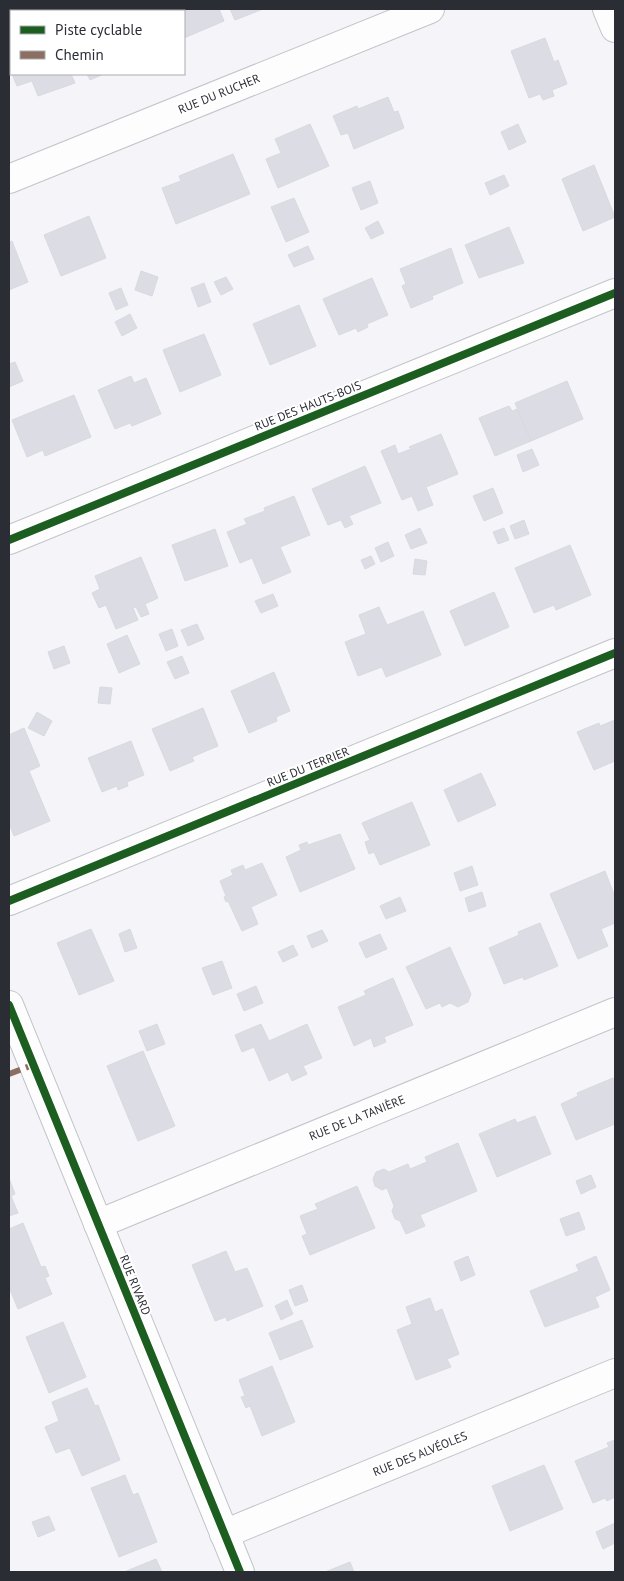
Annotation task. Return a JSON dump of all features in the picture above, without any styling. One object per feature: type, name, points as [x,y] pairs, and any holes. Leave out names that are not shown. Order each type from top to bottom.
[{"type":"street","name":"RUE DU RUCHER","points":[[9,179],[430,9]]},
{"type":"street","points":[[607,9],[615,28]]},
{"type":"street","name":"RUE DES HAUTS-BOIS","points":[[9,540],[615,293]]},
{"type":"street","name":"RUE DU TERRIER","points":[[9,901],[615,653]]},
{"type":"street","name":"RUE RIVARD","points":[[9,1005],[240,1572]]},
{"type":"street","name":"RUE DE LA TANIÈRE","points":[[98,1224],[615,1012]]},
{"type":"street","name":"RUE DES ALVÉOLES","points":[[224,1534],[615,1373]]},
{"type":"building","points":[[219,9],[224,21],[185,38],[185,10],[144,10]]},
{"type":"building","points":[[230,9],[263,9],[235,20]]},
{"type":"building","points":[[545,38],[554,62],[558,60],[567,84],[552,90],[554,96],[543,100],[540,94],[529,98],[511,51]]},
{"type":"building","points":[[12,75],[71,75],[75,83],[38,96],[32,81],[17,86]]},
{"type":"building","points":[[88,75],[102,75],[90,80]]},
{"type":"building","points":[[388,97],[394,112],[398,111],[404,128],[354,149],[348,133],[341,135],[333,116],[357,106],[358,109]]},
{"type":"building","points":[[310,124],[329,166],[278,188],[266,159],[281,153],[275,139]]},
{"type":"building","points":[[518,124],[526,142],[509,150],[501,132]]},
{"type":"building","points":[[233,154],[250,194],[176,224],[162,188],[181,181],[179,176]]},
{"type":"building","points":[[594,165],[615,217],[583,231],[562,179]]},
{"type":"building","points":[[504,175],[509,186],[490,195],[485,183]]},
{"type":"building","points":[[370,181],[378,203],[361,210],[352,188]]},
{"type":"building","points":[[294,198],[309,232],[286,242],[271,207]]},
{"type":"building","points":[[89,216],[106,258],[61,276],[44,235]]},
{"type":"building","points":[[378,221],[384,233],[371,239],[365,228]]},
{"type":"building","points":[[509,227],[524,263],[479,278],[465,245]]},
{"type":"building","points":[[12,241],[28,282],[9,290],[9,243]]},
{"type":"building","points":[[308,246],[314,259],[294,267],[288,255]]},
{"type":"building","points":[[451,248],[463,283],[432,296],[433,299],[411,308],[402,286],[406,284],[400,269]]},
{"type":"building","points":[[141,271],[158,277],[152,296],[135,290]]},
{"type":"building","points":[[226,277],[233,289],[221,295],[214,282]]},
{"type":"building","points":[[372,278],[388,315],[367,324],[368,327],[358,332],[356,328],[339,335],[323,299]]},
{"type":"building","points":[[204,283],[211,302],[198,307],[191,288]]},
{"type":"building","points":[[121,288],[128,305],[116,310],[109,293]]},
{"type":"building","points":[[299,305],[316,346],[270,365],[253,324]]},
{"type":"building","points":[[130,314],[137,328],[122,336],[115,322]]},
{"type":"building","points":[[204,334],[221,375],[180,392],[163,350]]},
{"type":"building","points":[[15,362],[23,381],[9,387],[9,364]]},
{"type":"building","points":[[131,376],[134,383],[146,378],[161,414],[132,426],[130,423],[115,429],[98,390]]},
{"type":"building","points":[[567,381],[583,419],[531,441],[515,403]]},
{"type":"building","points":[[74,395],[91,437],[45,456],[43,450],[27,457],[12,420]]},
{"type":"building","points":[[509,406],[512,411],[517,409],[531,441],[495,456],[479,418]]},
{"type":"building","points":[[441,434],[458,474],[426,487],[433,505],[418,511],[412,496],[402,500],[381,451],[395,445],[398,454],[411,449],[409,447]]},
{"type":"building","points":[[532,449],[539,465],[523,472],[517,455]]},
{"type":"building","points":[[365,466],[381,503],[349,516],[353,524],[345,528],[341,520],[328,525],[312,489]]},
{"type":"building","points":[[493,488],[503,513],[484,521],[473,496]]},
{"type":"building","points":[[294,496],[310,535],[280,547],[291,572],[263,584],[252,558],[240,563],[227,532],[247,524],[244,519],[265,511],[264,508]]},
{"type":"building","points":[[524,520],[529,534],[515,539],[510,526]]},
{"type":"building","points":[[420,528],[427,543],[411,549],[405,535]]},
{"type":"building","points":[[504,528],[509,540],[498,544],[493,532]]},
{"type":"building","points":[[215,529],[228,566],[185,581],[172,545]]},
{"type":"building","points":[[388,542],[394,556],[381,562],[375,548]]},
{"type":"building","points":[[570,545],[591,595],[556,610],[554,605],[534,613],[515,568]]},
{"type":"building","points":[[371,556],[375,564],[365,569],[361,560]]},
{"type":"building","points":[[141,557],[158,598],[145,604],[149,614],[141,617],[136,607],[133,608],[138,620],[116,629],[106,605],[99,608],[92,593],[100,589],[95,576]]},
{"type":"building","points":[[415,559],[427,561],[425,575],[413,574]]},
{"type":"building","points":[[494,592],[509,627],[465,646],[450,611]]},
{"type":"building","points":[[273,594],[278,606],[261,613],[255,601]]},
{"type":"building","points":[[379,607],[387,625],[423,611],[441,655],[386,677],[382,667],[358,676],[345,642],[366,634],[359,615]]},
{"type":"building","points":[[197,624],[204,639],[188,646],[181,630]]},
{"type":"building","points":[[172,629],[178,646],[166,651],[159,634]]},
{"type":"building","points":[[127,635],[140,664],[119,673],[107,644]]},
{"type":"building","points":[[64,646],[70,663],[54,669],[48,652]]},
{"type":"building","points":[[182,656],[189,673],[175,679],[167,662]]},
{"type":"building","points":[[274,672],[290,711],[276,717],[277,721],[249,733],[231,691]]},
{"type":"building","points":[[100,687],[112,688],[110,704],[98,703]]},
{"type":"building","points":[[203,708],[218,746],[192,757],[194,761],[170,771],[152,729]]},
{"type":"building","points":[[37,712],[52,721],[44,736],[28,728]]},
{"type":"building","points":[[615,720],[615,761],[594,770],[577,732],[599,723],[600,726]]},
{"type":"building","points":[[24,728],[40,766],[29,771],[50,821],[14,836],[9,823],[9,735]]},
{"type":"building","points":[[131,741],[144,775],[127,782],[128,786],[118,790],[117,786],[102,792],[88,758]]},
{"type":"building","points":[[481,773],[496,805],[458,822],[444,790]]},
{"type":"building","points":[[412,802],[430,845],[380,865],[374,852],[369,854],[365,842],[370,840],[362,823]]},
{"type":"building","points":[[340,834],[355,869],[300,892],[286,857],[301,850],[299,845],[307,842],[308,845]]},
{"type":"building","points":[[262,863],[277,895],[251,907],[258,924],[242,931],[228,901],[226,902],[224,897],[226,896],[220,881],[233,875],[231,870],[243,865],[245,870]]},
{"type":"building","points":[[472,866],[478,885],[460,891],[454,873]]},
{"type":"building","points":[[605,871],[615,897],[615,923],[601,929],[608,946],[578,959],[550,894]]},
{"type":"building","points":[[482,892],[486,906],[469,912],[465,898]]},
{"type":"building","points":[[400,897],[406,911],[386,919],[380,906]]},
{"type":"building","points":[[540,923],[558,966],[524,980],[523,977],[504,984],[489,948],[519,935],[518,932]]},
{"type":"building","points":[[91,929],[114,981],[79,995],[57,943]]},
{"type":"building","points":[[130,929],[137,948],[125,952],[119,934]]},
{"type":"building","points":[[322,930],[328,941],[312,948],[307,936]]},
{"type":"building","points":[[380,934],[387,949],[366,958],[359,943]]},
{"type":"building","points":[[293,945],[298,955],[283,962],[278,952]]},
{"type":"building","points":[[450,947],[471,994],[468,1002],[458,1007],[450,1003],[442,1007],[440,1003],[426,1009],[406,967]]},
{"type":"building","points":[[222,961],[232,988],[213,995],[202,968]]},
{"type":"building","points":[[393,978],[413,1025],[384,1037],[386,1042],[374,1047],[371,1038],[354,1046],[338,1007],[366,995],[364,991]]},
{"type":"building","points":[[256,986],[263,1003],[244,1011],[237,994]]},
{"type":"building","points":[[157,1024],[165,1044],[147,1051],[139,1031]]},
{"type":"building","points":[[261,1024],[269,1041],[307,1024],[322,1058],[303,1066],[307,1074],[292,1081],[288,1072],[269,1081],[254,1047],[242,1052],[235,1035]]},
{"type":"building","points":[[143,1051],[175,1126],[138,1141],[107,1066]]},
{"type":"building","points":[[613,1078],[615,1085],[615,1124],[576,1140],[561,1104],[578,1096],[577,1093]]},
{"type":"building","points":[[535,1116],[551,1154],[497,1177],[479,1134],[515,1119],[517,1123]]},
{"type":"building","points":[[458,1143],[477,1191],[420,1215],[425,1226],[406,1234],[400,1221],[395,1219],[392,1211],[394,1206],[387,1188],[382,1190],[375,1186],[373,1179],[376,1172],[384,1169],[389,1172],[408,1164],[410,1169],[427,1162],[425,1157]]},
{"type":"building","points":[[591,1175],[596,1187],[581,1194],[576,1181]]},
{"type":"building","points":[[9,1178],[15,1194],[11,1196],[18,1213],[9,1216]]},
{"type":"building","points":[[357,1186],[375,1228],[310,1255],[302,1236],[307,1234],[300,1216],[318,1209],[315,1204]]},
{"type":"building","points":[[579,1212],[585,1229],[566,1236],[560,1219]]},
{"type":"building","points":[[23,1223],[41,1267],[45,1266],[49,1276],[45,1278],[52,1294],[18,1309],[9,1287],[9,1229]]},
{"type":"building","points":[[226,1251],[235,1272],[247,1268],[263,1306],[227,1321],[226,1317],[215,1321],[192,1265]]},
{"type":"building","points":[[468,1256],[475,1275],[461,1281],[454,1262]]},
{"type":"building","points":[[596,1256],[610,1290],[595,1297],[599,1307],[545,1327],[530,1291],[579,1271],[576,1265]]},
{"type":"building","points":[[302,1285],[308,1301],[295,1306],[289,1290]]},
{"type":"building","points":[[430,1298],[435,1312],[442,1309],[459,1354],[447,1359],[451,1367],[416,1380],[397,1330],[412,1324],[406,1307]]},
{"type":"building","points":[[287,1300],[293,1314],[281,1320],[275,1306]]},
{"type":"building","points":[[302,1320],[313,1347],[280,1360],[269,1333]]},
{"type":"building","points":[[63,1322],[86,1377],[49,1393],[26,1337]]},
{"type":"building","points":[[272,1366],[295,1422],[262,1436],[250,1406],[246,1408],[241,1397],[245,1396],[239,1380]]},
{"type":"building","points":[[87,1388],[95,1406],[98,1405],[120,1460],[82,1476],[70,1448],[56,1453],[45,1427],[59,1421],[52,1402]]},
{"type":"building","points":[[615,1440],[615,1497],[607,1501],[605,1498],[593,1503],[575,1461],[609,1447],[607,1443]]},
{"type":"building","points":[[544,1465],[563,1509],[510,1531],[492,1486]]},
{"type":"building","points":[[125,1475],[133,1495],[138,1493],[157,1542],[119,1557],[91,1488]]},
{"type":"building","points":[[49,1516],[55,1530],[38,1537],[32,1522]]},
{"type":"building","points":[[615,1523],[615,1543],[603,1549],[596,1532]]},
{"type":"building","points":[[156,1559],[162,1572],[124,1572]]},
{"type":"building","points":[[350,1562],[354,1572],[325,1572]]},
{"type":"marked path","points":[[9,1074],[33,1065]]},
{"type":"cycle path","points":[[9,540],[615,293]]},
{"type":"cycle path","points":[[9,901],[615,653]]},
{"type":"cycle path","points":[[9,1005],[240,1572]]}]
